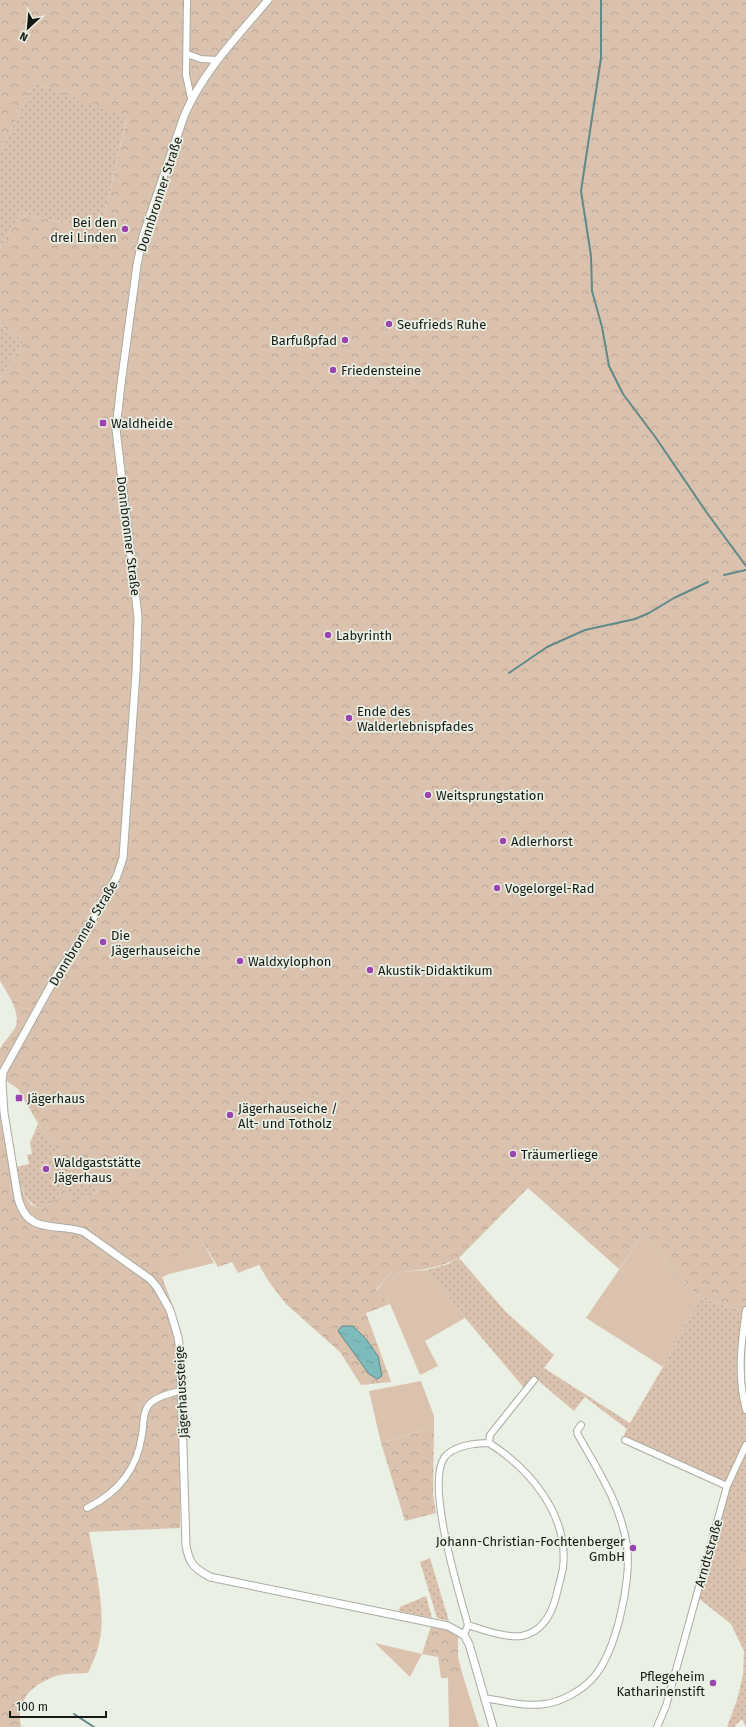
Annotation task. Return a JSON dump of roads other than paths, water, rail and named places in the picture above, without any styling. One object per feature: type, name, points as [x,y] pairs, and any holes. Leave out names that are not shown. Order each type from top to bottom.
[{"type":"street","points":[[187,0],[186,75],[191,98]]},
{"type":"street","name":"Donnbronner Straße","points":[[2,1077],[3,1072],[60,969],[75,948],[103,902],[117,876],[123,858],[128,800],[138,628],[137,603],[116,429],[136,272],[143,236],[191,98],[217,60],[268,0]]},
{"type":"street","points":[[187,54],[201,59],[217,60]]},
{"type":"street","name":"Jägerhaussteige","points":[[2,1077],[4,1112],[20,1208],[28,1219],[36,1224],[48,1228],[73,1228],[84,1232],[153,1283],[164,1297],[178,1337],[180,1351],[186,1545],[188,1556],[192,1564],[210,1576],[448,1626],[464,1635]]},
{"type":"street","points":[[746,1310],[740,1350],[742,1394],[746,1410]]},
{"type":"street","points":[[489,1443],[490,1435],[534,1380]]},
{"type":"street","points":[[87,1508],[111,1494],[126,1477],[139,1449],[145,1412],[152,1401],[182,1390]]},
{"type":"street","points":[[484,1698],[532,1705],[557,1701],[592,1679],[607,1657],[620,1616],[628,1577],[627,1546],[614,1500],[578,1435],[577,1431],[581,1425]]},
{"type":"street","points":[[625,1440],[727,1486]]},
{"type":"street","points":[[468,1625],[492,1633],[520,1636],[532,1633],[545,1623],[551,1612],[563,1567],[563,1549],[559,1528],[546,1500],[530,1476],[507,1455],[489,1443],[475,1444],[450,1452],[442,1462],[440,1472],[440,1502],[446,1548],[468,1625],[464,1635],[472,1650],[493,1727]]},
{"type":"street","name":"Arndtstraße","points":[[657,1727],[666,1706],[727,1486],[746,1445]]},
{"type":"water","points":[[342,1326],[353,1326],[366,1339],[378,1356],[382,1376],[377,1379],[369,1374],[338,1331]]},
{"type":"waterway","points":[[601,0],[601,58],[581,191],[591,256],[592,291],[602,327],[609,366],[623,394],[656,438],[707,513],[746,566]]},
{"type":"waterway","points":[[724,575],[746,570]]},
{"type":"waterway","points":[[509,673],[547,647],[585,630],[635,619],[708,582]]},
{"type":"waterway","points":[[74,1714],[94,1727]]},
{"type":"place","name":"Bei den drei Linden","points":[[125,229]]},
{"type":"place","name":"Seufrieds Ruhe","points":[[389,324]]},
{"type":"place","name":"Barfußpfad","points":[[345,340]]},
{"type":"place","name":"Friedensteine","points":[[333,370]]},
{"type":"place","name":"Waldheide","points":[[103,423]]},
{"type":"place","name":"Labyrinth","points":[[328,635]]},
{"type":"place","name":"Ende des Walderlebnispfades","points":[[349,718]]},
{"type":"place","name":"Weitsprungstation","points":[[428,795]]},
{"type":"place","name":"Adlerhorst","points":[[503,841]]},
{"type":"place","name":"Vogelorgel-Rad","points":[[497,888]]},
{"type":"place","name":"Die Jägerhauseiche","points":[[103,942]]},
{"type":"place","name":"Waldxylophon","points":[[240,961]]},
{"type":"place","name":"Akustik-Didaktikum","points":[[370,970]]},
{"type":"place","name":"Jägerhaus","points":[[19,1098]]},
{"type":"place","name":"Jägerhauseiche / Alt- und Totholz","points":[[230,1115]]},
{"type":"place","name":"Träumerliege","points":[[513,1154]]},
{"type":"place","name":"Waldgaststätte Jägerhaus","points":[[46,1169]]},
{"type":"place","name":"Johann-Christian-Fochtenberger GmbH","points":[[633,1548]]},
{"type":"place","name":"Pflegeheim Katharinenstift","points":[[713,1683]]}]
